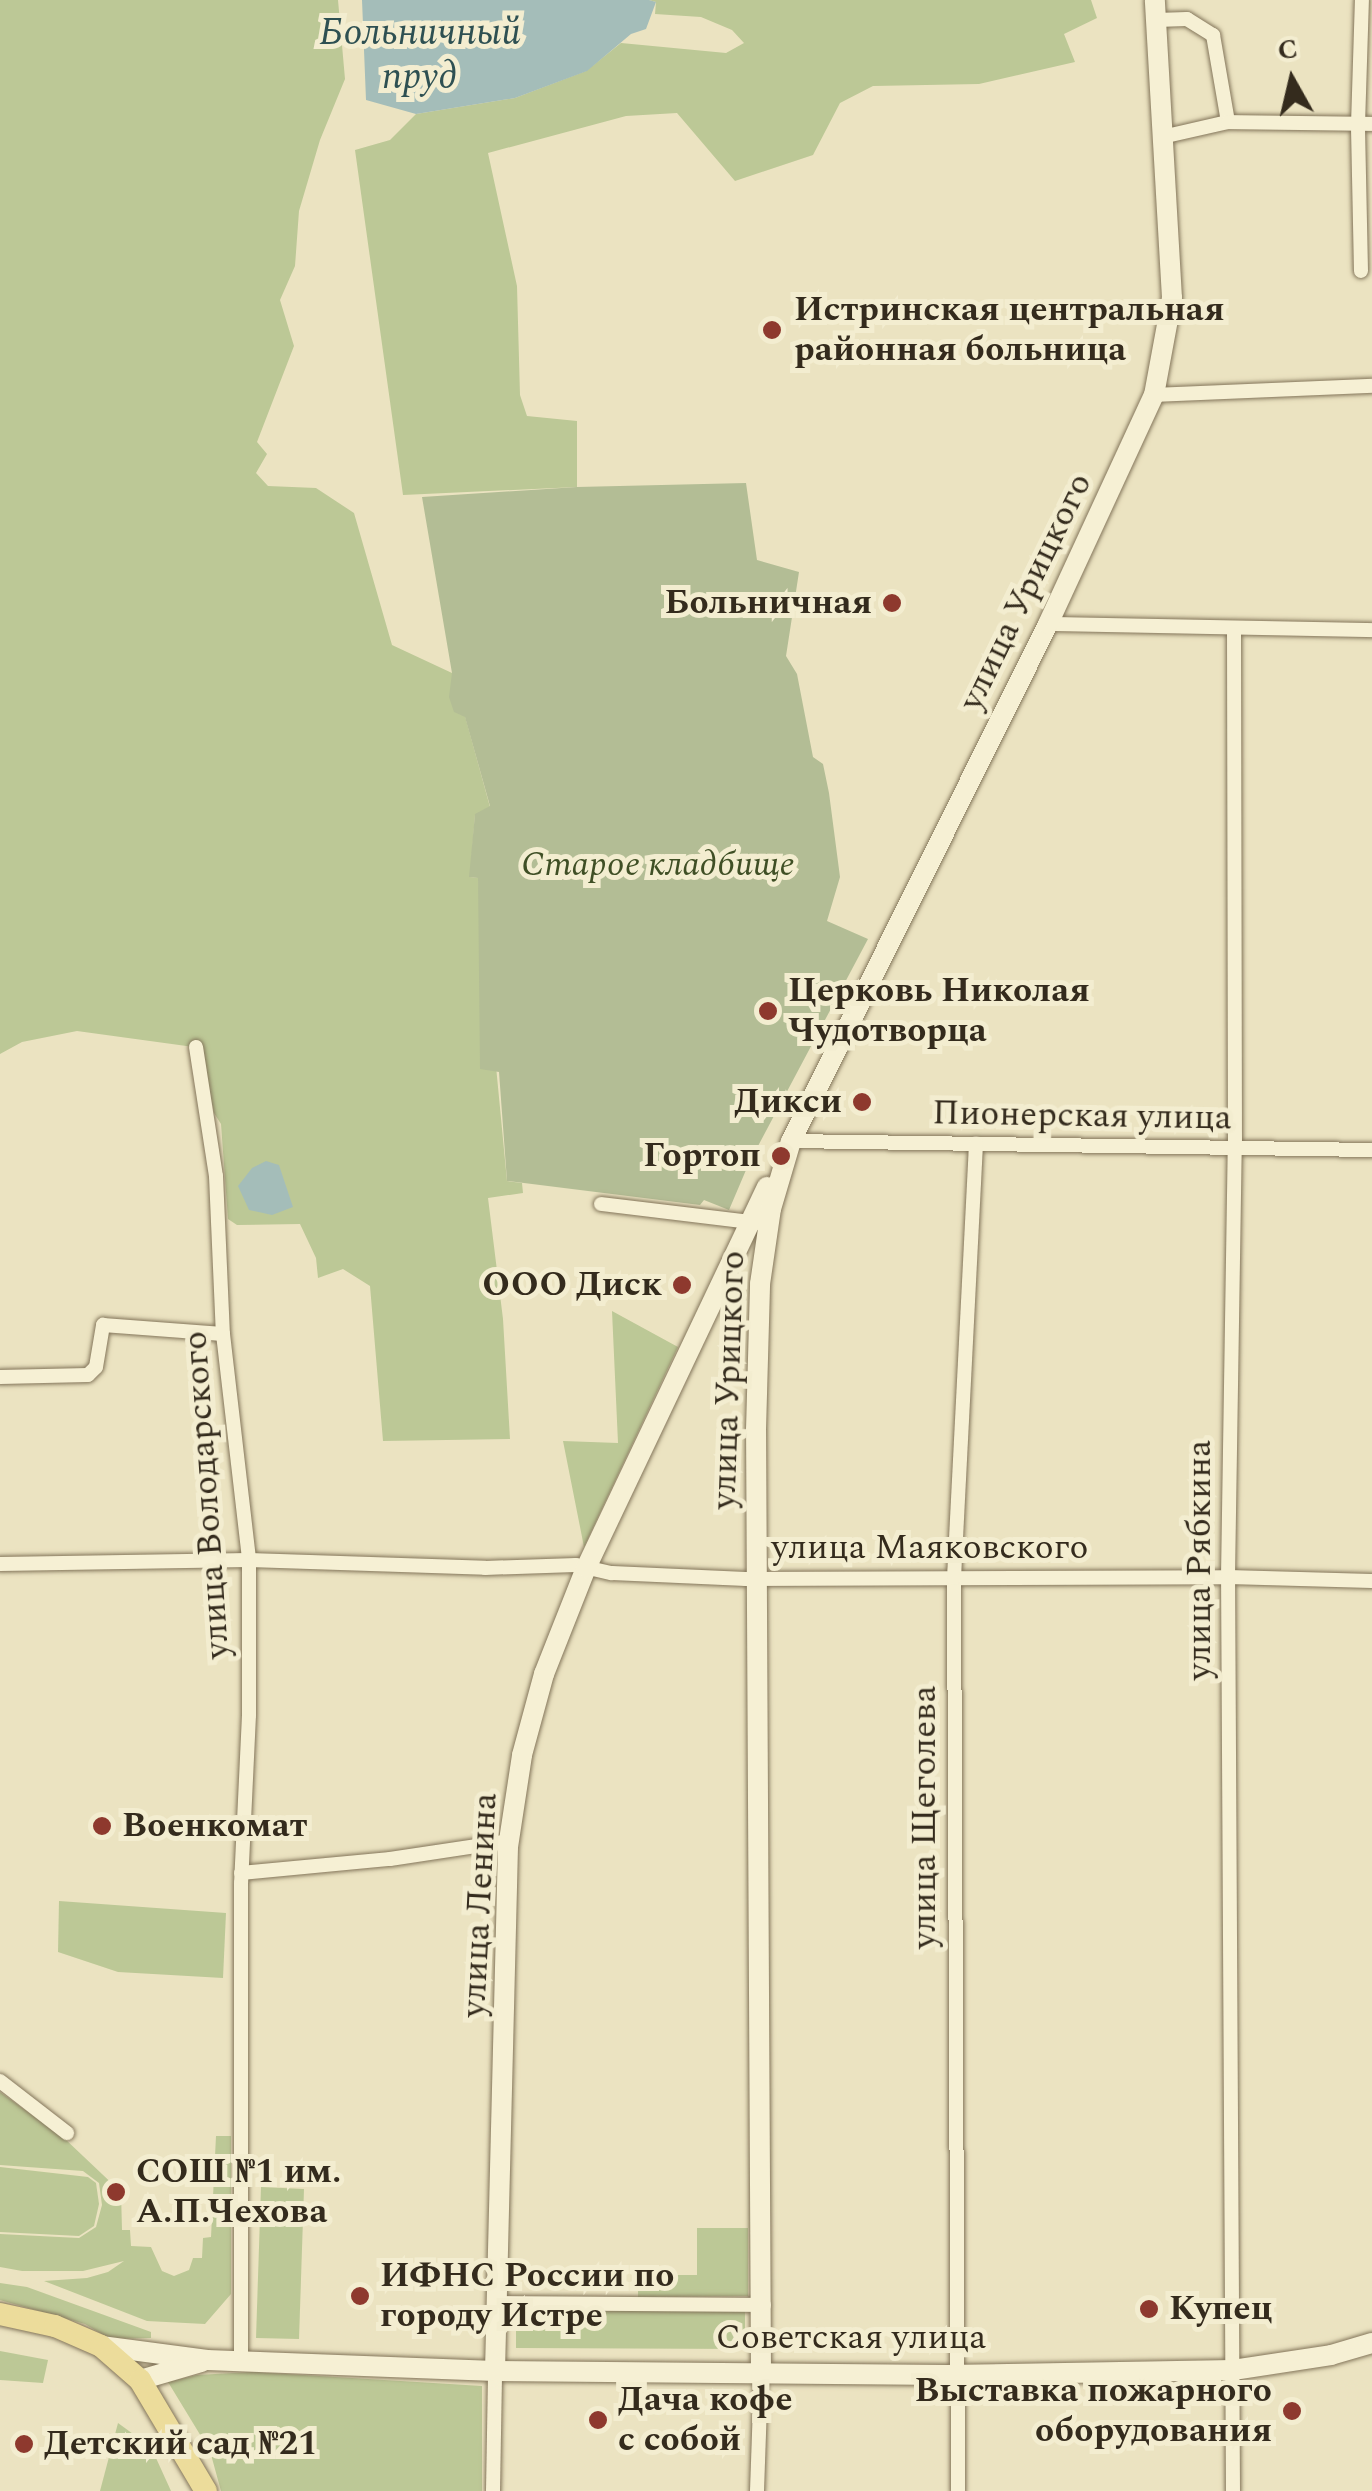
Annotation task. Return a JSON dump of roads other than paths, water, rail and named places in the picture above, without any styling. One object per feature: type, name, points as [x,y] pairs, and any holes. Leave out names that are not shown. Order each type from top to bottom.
[{"type":"main road","name":"Советская улица","points":[[0,2314],[56,2326],[101,2346]]},
{"type":"main road","points":[[101,2346],[140,2380],[206,2491]]},
{"type":"street","points":[[1361,271],[1365,125],[1362,0]]},
{"type":"street","points":[[1155,10],[1187,19],[1213,35],[1228,122]]},
{"type":"street","name":"улица Урицкого","points":[[791,1141],[1048,624],[1154,395],[1172,298],[1155,10]]},
{"type":"street","points":[[1162,138],[1228,122],[1365,125]]},
{"type":"street","points":[[1154,395],[1372,386]]},
{"type":"street","points":[[1048,624],[1372,630]]},
{"type":"street","name":"улица Рябкина","points":[[1233,2491],[1228,1577],[1235,1150],[1234,629]]},
{"type":"street","name":"улица Володарского","points":[[196,1048],[216,1176],[224,1334],[249,1560],[249,1715],[242,1873],[241,2360]]},
{"type":"street","name":"Пионерская улица","points":[[791,1141],[1372,1150]]},
{"type":"street","name":"улица Ленина","points":[[493,2491],[508,1841],[522,1755],[544,1674],[586,1568],[733,1263],[760,1223],[791,1141]]},
{"type":"street","name":"улица Щеголева","points":[[958,2491],[954,1578],[976,1144]]},
{"type":"street","points":[[600,1204],[760,1223]]},
{"type":"street","name":"улица Урицкого","points":[[757,2491],[764,2304],[756,1579],[760,1223]]},
{"type":"street","points":[[733,1263],[750,1251],[759,1265],[760,1284]]},
{"type":"street","points":[[0,1378],[88,1375],[96,1367],[103,1324],[224,1334]]},
{"type":"street","name":"улица Маяковского","points":[[0,1564],[249,1560],[586,1568],[756,1579],[1228,1577],[1372,1581]]},
{"type":"street","points":[[242,1873],[390,1859],[508,1841]]},
{"type":"street","points":[[0,2081],[67,2134]]},
{"type":"street","points":[[498,2303],[764,2304]]},
{"type":"street","name":"Советская улица","points":[[101,2346],[207,2360],[495,2371],[958,2374],[1234,2370],[1372,2343]]},
{"type":"street","name":"Советская улица","points":[[140,2380],[207,2360]]},
{"type":"water","name":"Больничный пруд","points":[[362,0],[656,2],[646,29],[631,34],[587,71],[515,98],[416,114],[366,100]]},
{"type":"water","points":[[266,1161],[279,1165],[293,1207],[272,1215],[249,1210],[238,1186],[252,1168]]},
{"type":"place","name":"Истринская центральная районная больница","points":[[772,330]]},
{"type":"place","name":"Больничная","points":[[892,603]]},
{"type":"place","name":"Церковь Николая Чудотворца","points":[[768,1011]]},
{"type":"place","name":"Дикси","points":[[862,1102]]},
{"type":"place","name":"Гортоп","points":[[781,1156]]},
{"type":"place","name":"ООО Диск","points":[[682,1285]]},
{"type":"place","name":"Военкомат","points":[[102,1826]]},
{"type":"place","name":"СОШ №1 им. А.П.Чехова","points":[[116,2192]]},
{"type":"place","name":"ИФНС России по городу Истре","points":[[360,2296]]},
{"type":"place","name":"Купец","points":[[1149,2309]]},
{"type":"place","name":"Выставка пожарного оборудования","points":[[1292,2411]]},
{"type":"place","name":"Дача кофе с собой","points":[[598,2420]]},
{"type":"place","name":"Детский сад №21","points":[[24,2444]]},
{"type":"park label","name":"Старое кладбище","points":[[658,865]]}]
